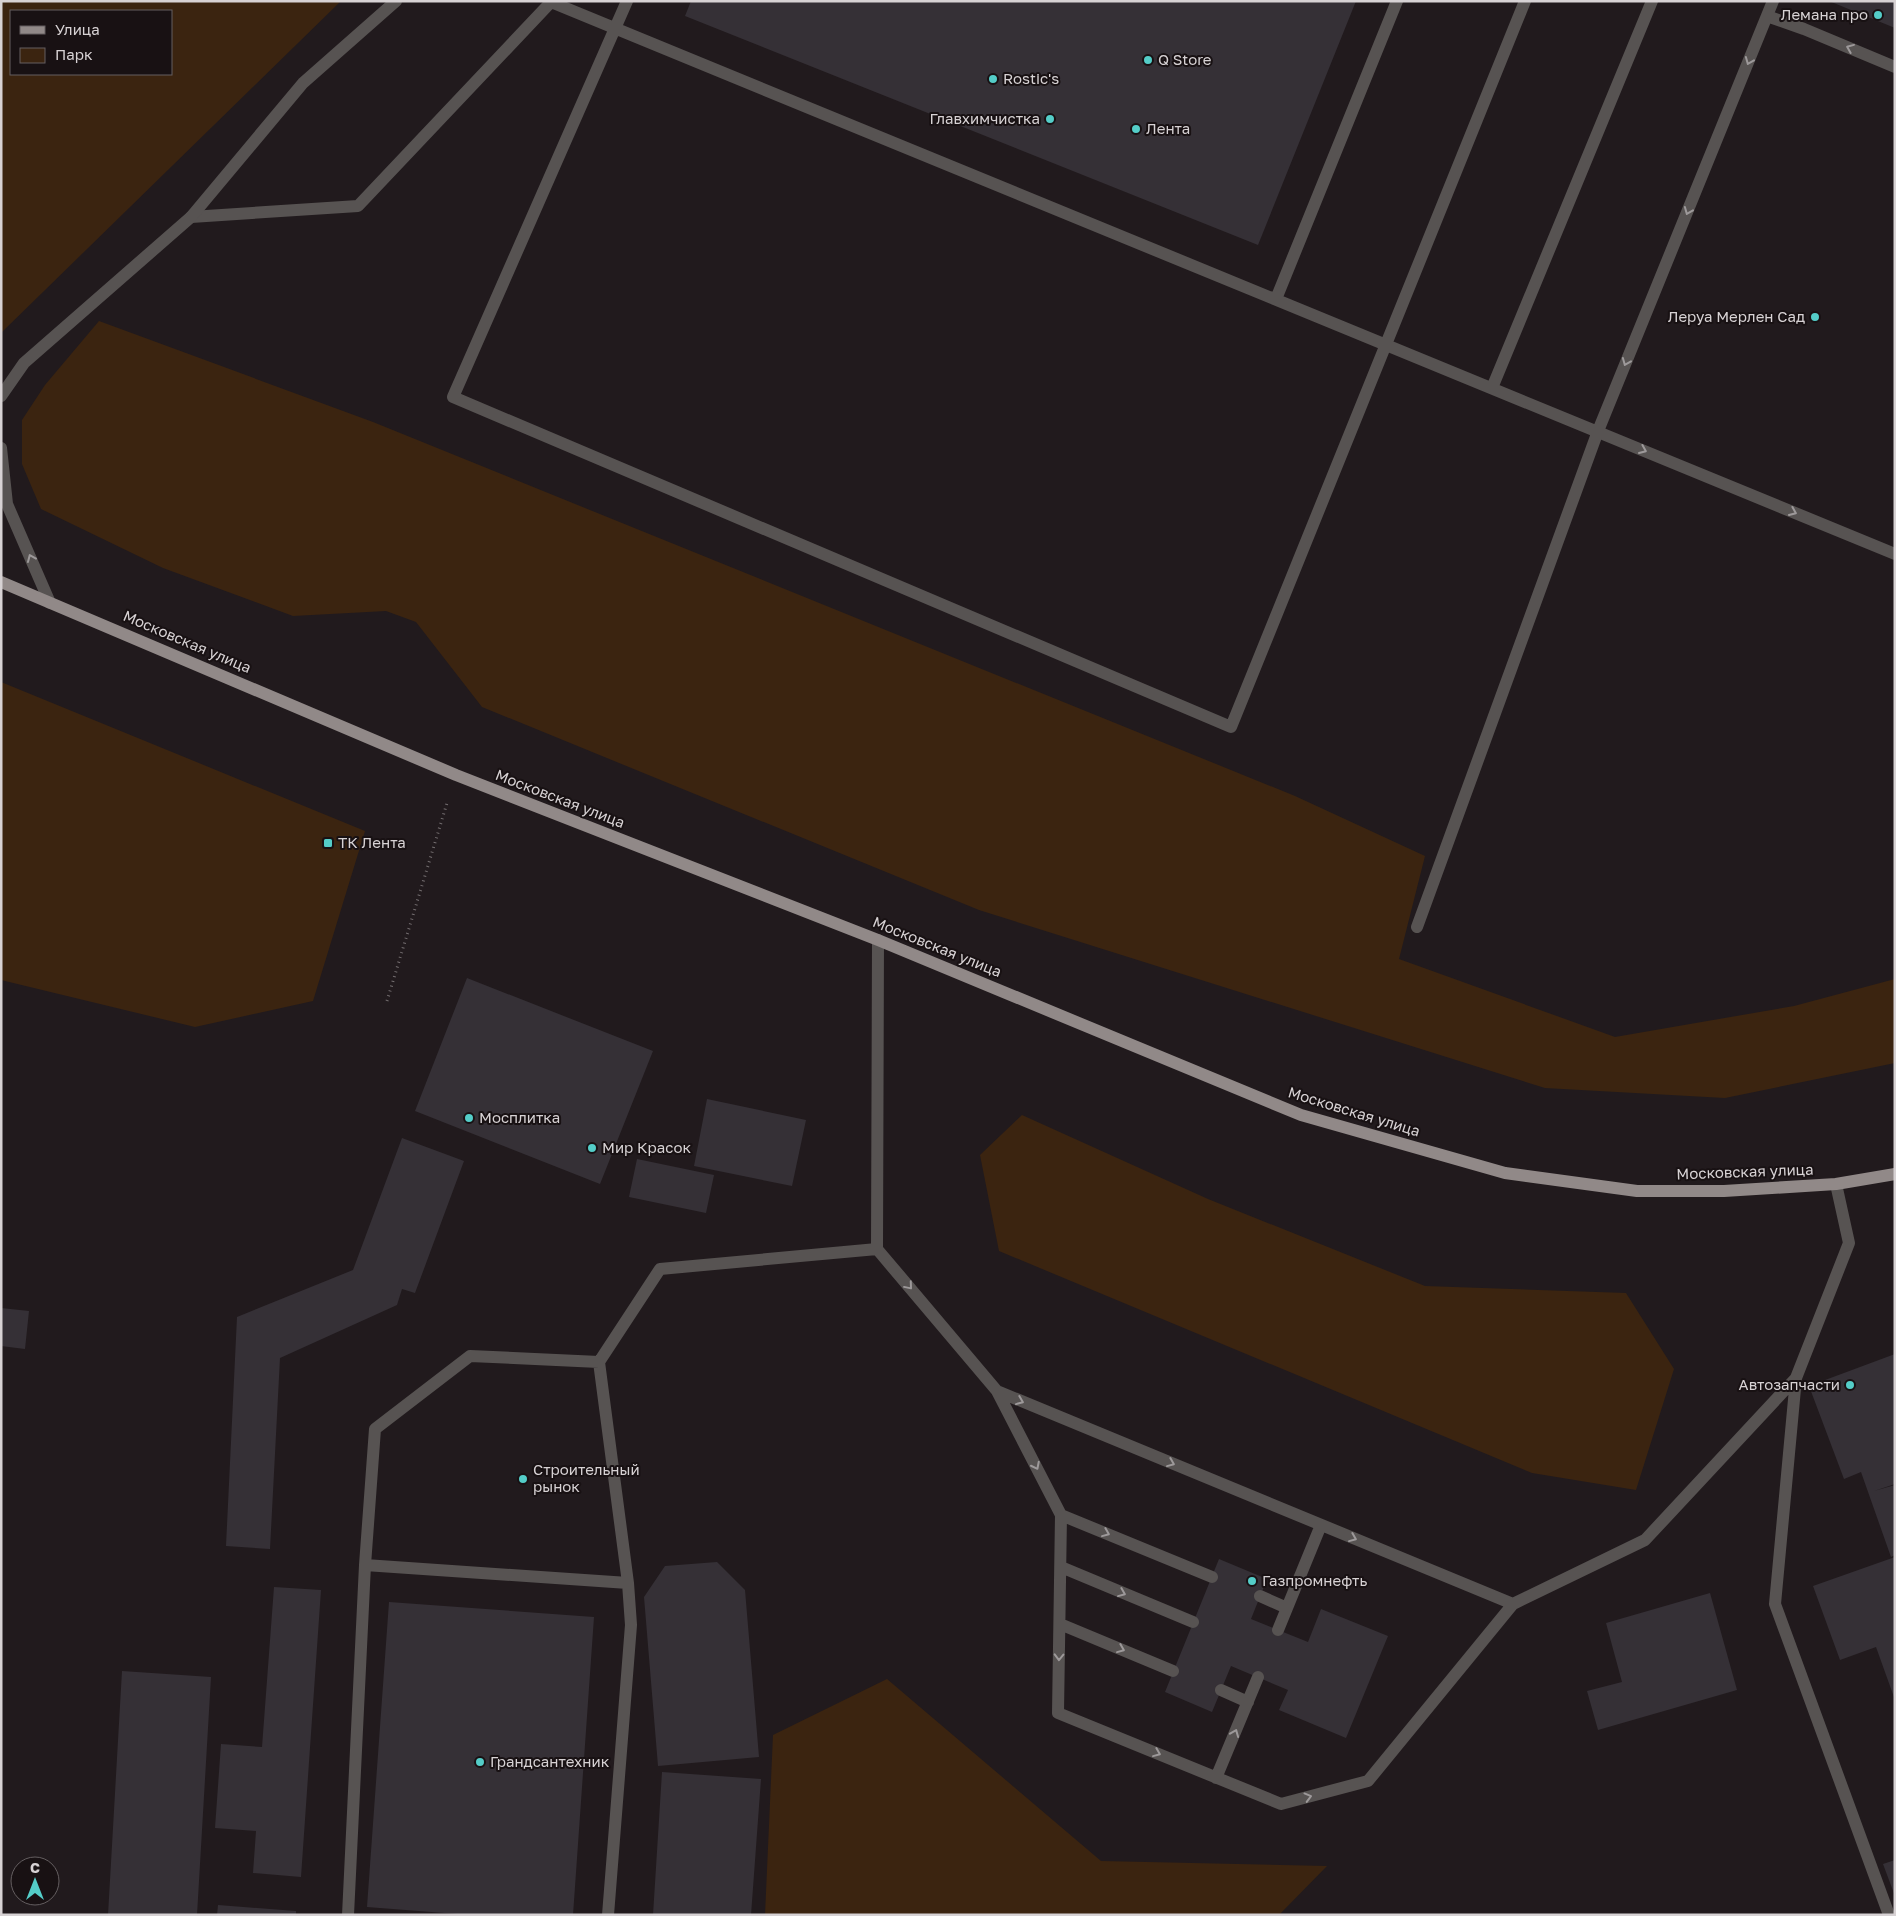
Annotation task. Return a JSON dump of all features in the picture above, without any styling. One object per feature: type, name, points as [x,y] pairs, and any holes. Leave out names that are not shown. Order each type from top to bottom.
[{"type":"main road","name":"Московская улица","points":[[1,582],[456,775],[878,940],[1301,1115],[1504,1173],[1636,1191],[1724,1192],[1836,1184],[1895,1174]]},
{"type":"street","points":[[1,396],[24,363],[191,217],[303,83],[396,1]]},
{"type":"street","points":[[627,1],[452,397],[1231,727],[1525,1]]},
{"type":"street","points":[[1276,299],[1397,1]]},
{"type":"street","points":[[1492,388],[1652,1]]},
{"type":"street","points":[[1417,927],[1598,431],[1773,1]]},
{"type":"street","points":[[191,217],[358,206],[551,2],[615,30],[1895,554]]},
{"type":"street","points":[[1767,16],[1804,29],[1895,67]]},
{"type":"street","points":[[1,448],[7,504],[50,603]]},
{"type":"street","points":[[878,940],[877,1249],[997,1391],[1061,1515],[1058,1713],[1281,1804],[1368,1781],[1513,1604],[1645,1540],[1796,1378]]},
{"type":"street","points":[[1836,1184],[1849,1243],[1796,1378],[1775,1604],[1889,1915]]},
{"type":"street","points":[[608,1915],[631,1625],[628,1583],[599,1362],[660,1269],[877,1249]]},
{"type":"street","points":[[348,1915],[364,1565],[375,1429],[470,1356],[599,1362]]},
{"type":"street","points":[[997,1391],[1513,1604]]},
{"type":"street","points":[[1061,1515],[1212,1577]]},
{"type":"street","points":[[1278,1630],[1321,1525]]},
{"type":"street","points":[[364,1565],[628,1583]]},
{"type":"street","points":[[1061,1567],[1193,1622]]},
{"type":"street","points":[[1260,1596],[1287,1608]]},
{"type":"street","points":[[1060,1624],[1173,1671]]},
{"type":"street","points":[[1216,1778],[1258,1677]]},
{"type":"street","points":[[1221,1690],[1248,1702]]},
{"type":"path","points":[[387,1001],[456,775]]},
{"type":"green space","points":[[1,1],[341,1],[1,333]]},
{"type":"green space","points":[[99,321],[373,422],[1295,796],[1425,856],[1399,959],[1615,1037],[1794,1006],[1895,979],[1895,1063],[1725,1098],[1545,1088],[979,910],[482,707],[416,622],[386,611],[293,616],[163,568],[41,509],[22,464],[22,420],[45,385]]},
{"type":"green space","points":[[1,682],[365,831],[313,1001],[195,1027],[1,980]]},
{"type":"green space","points":[[1022,1115],[1208,1199],[1425,1286],[1626,1293],[1674,1369],[1636,1490],[1532,1473],[999,1251],[980,1155]]},
{"type":"green space","points":[[887,1679],[1101,1861],[1327,1866],[1279,1915],[765,1915],[773,1735]]},
{"type":"building","name":"Лента","points":[[691,1],[1356,1],[1258,245],[685,16]]},
{"type":"building","name":"Лемана про","points":[[1829,1],[1895,1],[1895,28]]},
{"type":"building","points":[[467,978],[653,1051],[600,1184],[415,1111]]},
{"type":"building","points":[[707,1099],[806,1120],[792,1186],[694,1166]]},
{"type":"building","points":[[402,1138],[464,1161],[415,1293],[402,1289],[397,1305],[280,1358],[270,1549],[226,1546],[237,1317],[353,1270]]},
{"type":"building","points":[[637,1159],[714,1175],[706,1213],[629,1197]]},
{"type":"building","points":[[1,1308],[29,1311],[25,1349],[1,1346]]},
{"type":"building","points":[[1895,1354],[1895,1484],[1874,1491],[1895,1485],[1895,1555],[1891,1557],[1861,1472],[1844,1479],[1809,1386]]},
{"type":"building","points":[[1895,1557],[1895,1700],[1876,1647],[1840,1660],[1813,1586]]},
{"type":"building","points":[[1219,1559],[1267,1579],[1251,1619],[1308,1642],[1321,1609],[1388,1636],[1346,1738],[1279,1710],[1288,1690],[1231,1666],[1212,1712],[1165,1692]]},
{"type":"building","points":[[717,1562],[745,1590],[759,1757],[658,1766],[644,1597],[665,1566]]},
{"type":"building","points":[[274,1587],[321,1590],[301,1877],[253,1873],[256,1831],[215,1828],[221,1744],[262,1747]]},
{"type":"building","points":[[1710,1593],[1737,1690],[1598,1730],[1587,1691],[1622,1682],[1606,1623]]},
{"type":"building","name":"Грандсантехник","points":[[389,1602],[594,1617],[573,1915],[470,1915],[367,1907]]},
{"type":"building","points":[[122,1671],[211,1677],[197,1915],[108,1915]]},
{"type":"building","points":[[662,1772],[761,1779],[751,1915],[653,1915]]},
{"type":"building","points":[[1895,1860],[1895,1896],[1883,1864]]},
{"type":"building","points":[[218,1905],[296,1911],[296,1915],[217,1915]]},
{"type":"place","name":"Лемана про","points":[[1878,15]]},
{"type":"place","name":"Q Store","points":[[1148,60]]},
{"type":"place","name":"Rostic's","points":[[993,79]]},
{"type":"place","name":"Главхимчистка","points":[[1050,119]]},
{"type":"place","name":"Лента","points":[[1136,129]]},
{"type":"place","name":"Леруа Мерлен Сад","points":[[1815,317]]},
{"type":"place","name":"ТК Лента","points":[[328,843]]},
{"type":"place","name":"Мосплитка","points":[[469,1118]]},
{"type":"place","name":"Мир Красок","points":[[592,1148]]},
{"type":"place","name":"Автозапчасти","points":[[1850,1385]]},
{"type":"place","name":"Строительный рынок","points":[[523,1479]]},
{"type":"place","name":"Газпромнефть","points":[[1252,1581]]},
{"type":"place","name":"Грандсантехник","points":[[480,1762]]}]
